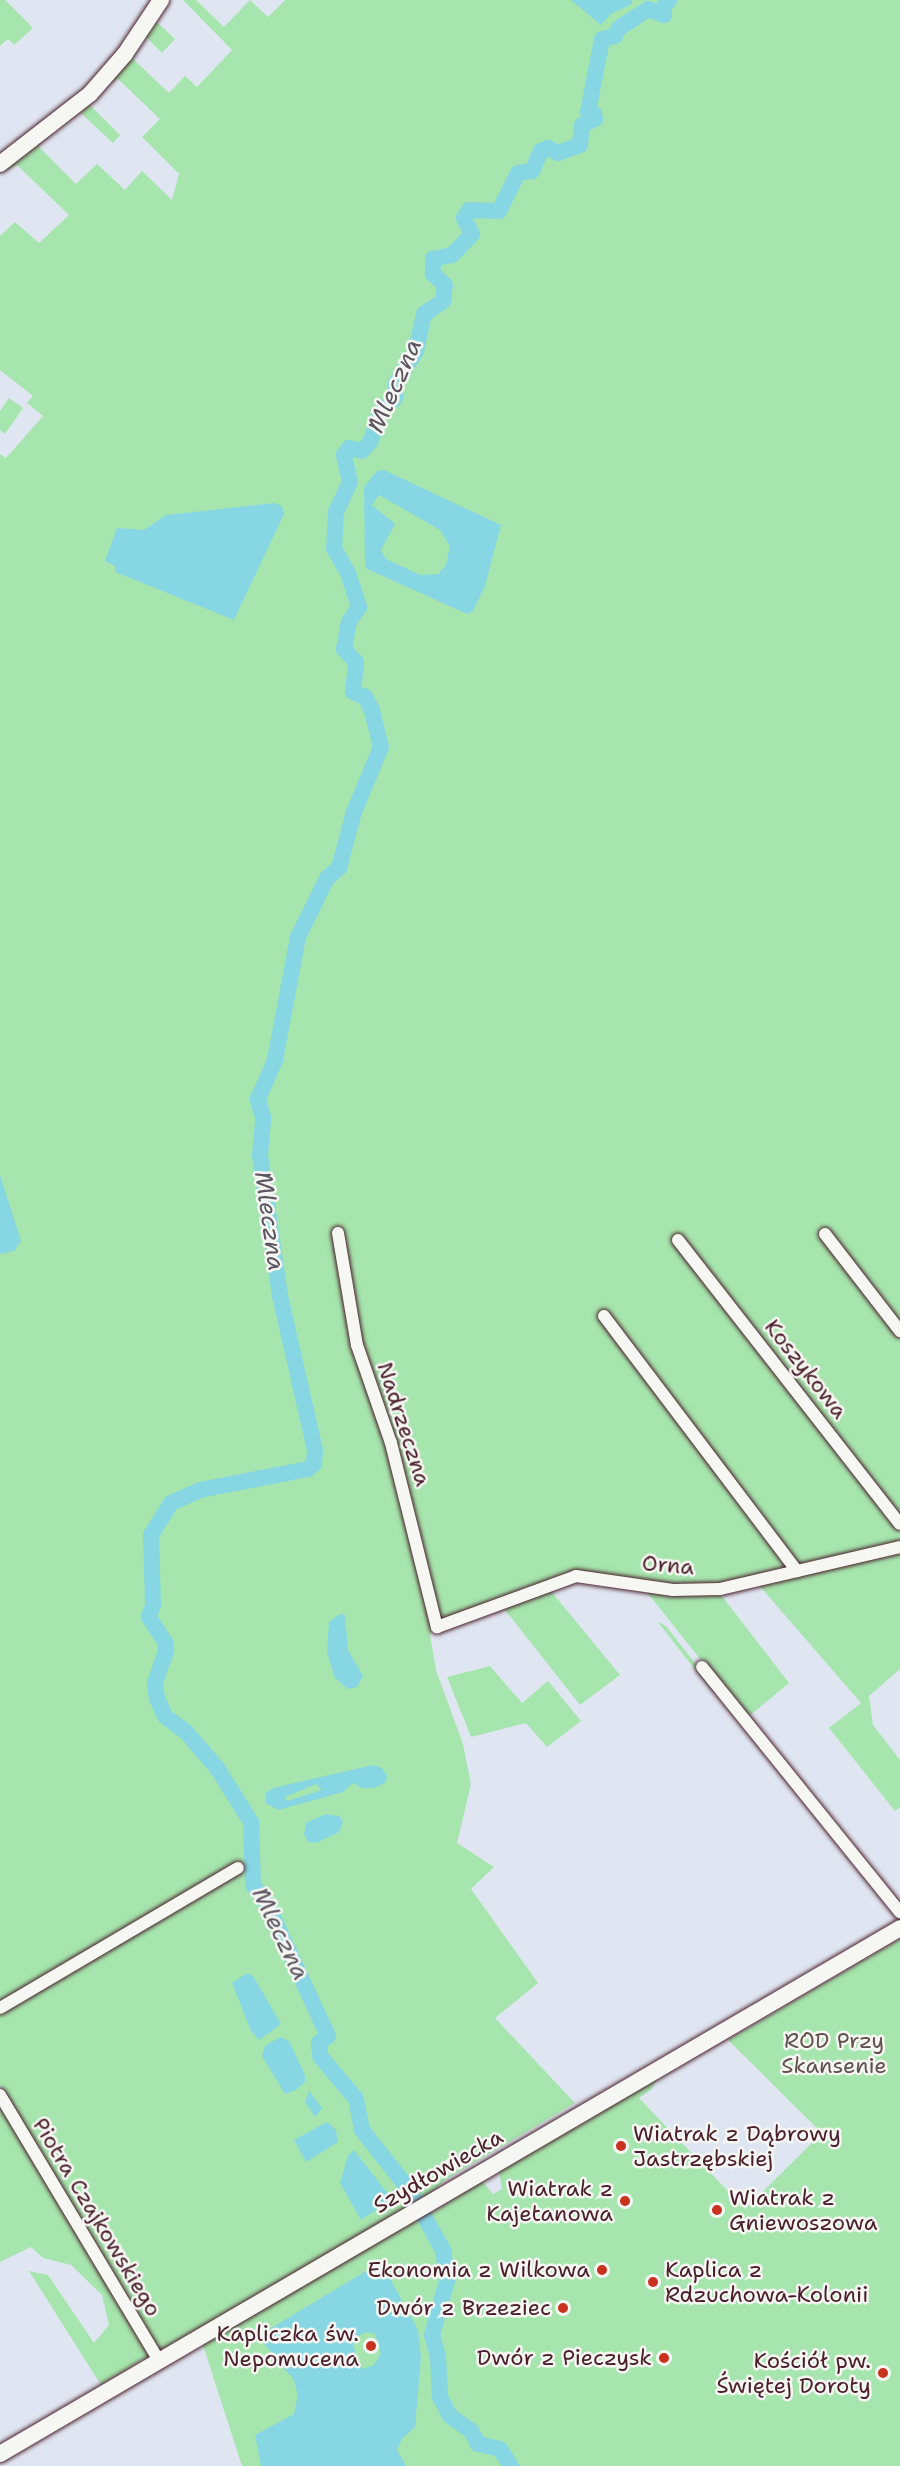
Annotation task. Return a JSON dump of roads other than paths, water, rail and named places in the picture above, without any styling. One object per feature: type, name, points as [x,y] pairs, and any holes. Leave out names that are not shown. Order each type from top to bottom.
[{"type":"street","points":[[0,164],[90,94],[124,54],[161,0]]},
{"type":"street","name":"Nadrzeczna","points":[[338,1233],[357,1345],[391,1443],[437,1627]]},
{"type":"street","points":[[825,1234],[900,1331]]},
{"type":"street","name":"Koszykowa","points":[[678,1240],[900,1524]]},
{"type":"street","points":[[604,1316],[797,1571]]},
{"type":"street","name":"Orna","points":[[437,1627],[576,1576],[673,1590],[720,1589],[900,1547]]},
{"type":"street","points":[[702,1667],[900,1912]]},
{"type":"street","points":[[0,2008],[238,1868]]},
{"type":"street","name":"Szydłowiecka","points":[[0,2454],[900,1928]]},
{"type":"street","name":"Piotra Czajkowskiego","points":[[0,2095],[159,2361]]},
{"type":"water","points":[[571,0],[632,0],[632,4],[611,14],[601,25]]},
{"type":"water","points":[[384,470],[501,525],[485,586],[473,611],[467,614],[365,568],[364,487],[377,471]],"holes":[[[379,495],[440,530],[450,546],[446,565],[438,574],[420,575],[386,559],[381,550],[395,524],[372,505]]]},
{"type":"water","points":[[274,503],[282,506],[284,514],[234,620],[115,572],[115,566],[105,561],[117,528],[144,530],[166,515]]},
{"type":"water","points":[[0,1175],[21,1241],[14,1251],[0,1254]]},
{"type":"water","points":[[340,1614],[345,1615],[348,1650],[363,1676],[357,1687],[348,1689],[335,1678],[327,1652],[329,1622]]},
{"type":"water","points":[[373,1765],[382,1768],[387,1776],[386,1782],[375,1788],[362,1788],[353,1783],[343,1792],[278,1810],[266,1803],[266,1793],[273,1788]],"holes":[[[316,1784],[322,1790],[287,1801],[285,1797]]]},
{"type":"water","points":[[326,1814],[339,1816],[343,1822],[339,1832],[316,1843],[308,1842],[304,1834],[306,1823]]},
{"type":"water","points":[[247,1973],[253,1976],[281,2024],[259,2040],[251,2031],[232,1983]]},
{"type":"water","points":[[280,2037],[289,2041],[305,2075],[305,2082],[296,2090],[285,2094],[262,2056],[265,2046]]},
{"type":"water","points":[[309,2091],[322,2108],[315,2117],[305,2102]]},
{"type":"water","points":[[327,2122],[336,2130],[338,2142],[306,2162],[294,2140]]},
{"type":"water","points":[[354,2150],[392,2199],[361,2220],[340,2183],[348,2156]]},
{"type":"water","points":[[381,2262],[418,2330],[421,2357],[415,2427],[402,2439],[397,2450],[406,2466],[261,2466],[255,2435],[294,2414],[298,2396],[294,2380],[258,2336]],"holes":[[[367,2332],[375,2334],[381,2353],[374,2365],[362,2369],[353,2346],[358,2336]]]},
{"type":"waterway","name":"Mleczna","points":[[511,2466],[500,2449],[478,2444],[471,2431],[450,2416],[440,2397],[438,2357],[432,2335],[447,2281],[443,2250],[410,2191],[362,2130],[356,2099],[320,2056],[319,2043],[328,2036],[267,1904],[253,1885],[251,1822],[217,1768],[186,1732],[165,1716],[157,1698],[155,1683],[166,1651],[165,1642],[149,1617],[153,1605],[151,1535],[171,1503],[200,1490],[308,1469],[314,1464],[315,1450],[280,1296],[260,1155],[263,1117],[258,1099],[275,1060],[298,937],[327,878],[339,868],[354,812],[381,747],[372,710],[365,697],[353,692],[356,662],[344,649],[349,622],[359,607],[348,573],[334,549],[336,512],[350,482],[344,455],[349,448],[362,451],[371,441],[379,415],[395,398],[396,383],[416,351],[424,314],[443,301],[445,285],[433,274],[433,259],[452,255],[472,234],[464,218],[469,210],[499,211],[518,173],[532,171],[541,151],[548,148],[558,153],[580,145],[582,125],[595,119],[594,114],[588,112],[602,39],[615,36],[619,28],[648,9],[664,15],[664,6],[669,0]]},
{"type":"place","name":"Wiatrak z Dąbrowy Jastrzębskiej","points":[[621,2146]]},
{"type":"place","name":"Wiatrak z Kajetanowa","points":[[625,2201]]},
{"type":"place","name":"Wiatrak z Gniewoszowa","points":[[717,2210]]},
{"type":"place","name":"Ekonomia z Wilkowa","points":[[602,2270]]},
{"type":"place","name":"Kaplica z Rdzuchowa-Kolonii","points":[[653,2282]]},
{"type":"place","name":"Dwór z Brzeziec","points":[[563,2308]]},
{"type":"place","name":"Kapliczka św. Nepomucena","points":[[371,2346]]},
{"type":"place","name":"Dwór z Pieczysk","points":[[664,2358]]},
{"type":"place","name":"Kościół pw. Świętej Doroty","points":[[883,2373]]},
{"type":"park label","name":"ROD Przy Skansenie","points":[[834,2052]]}]
